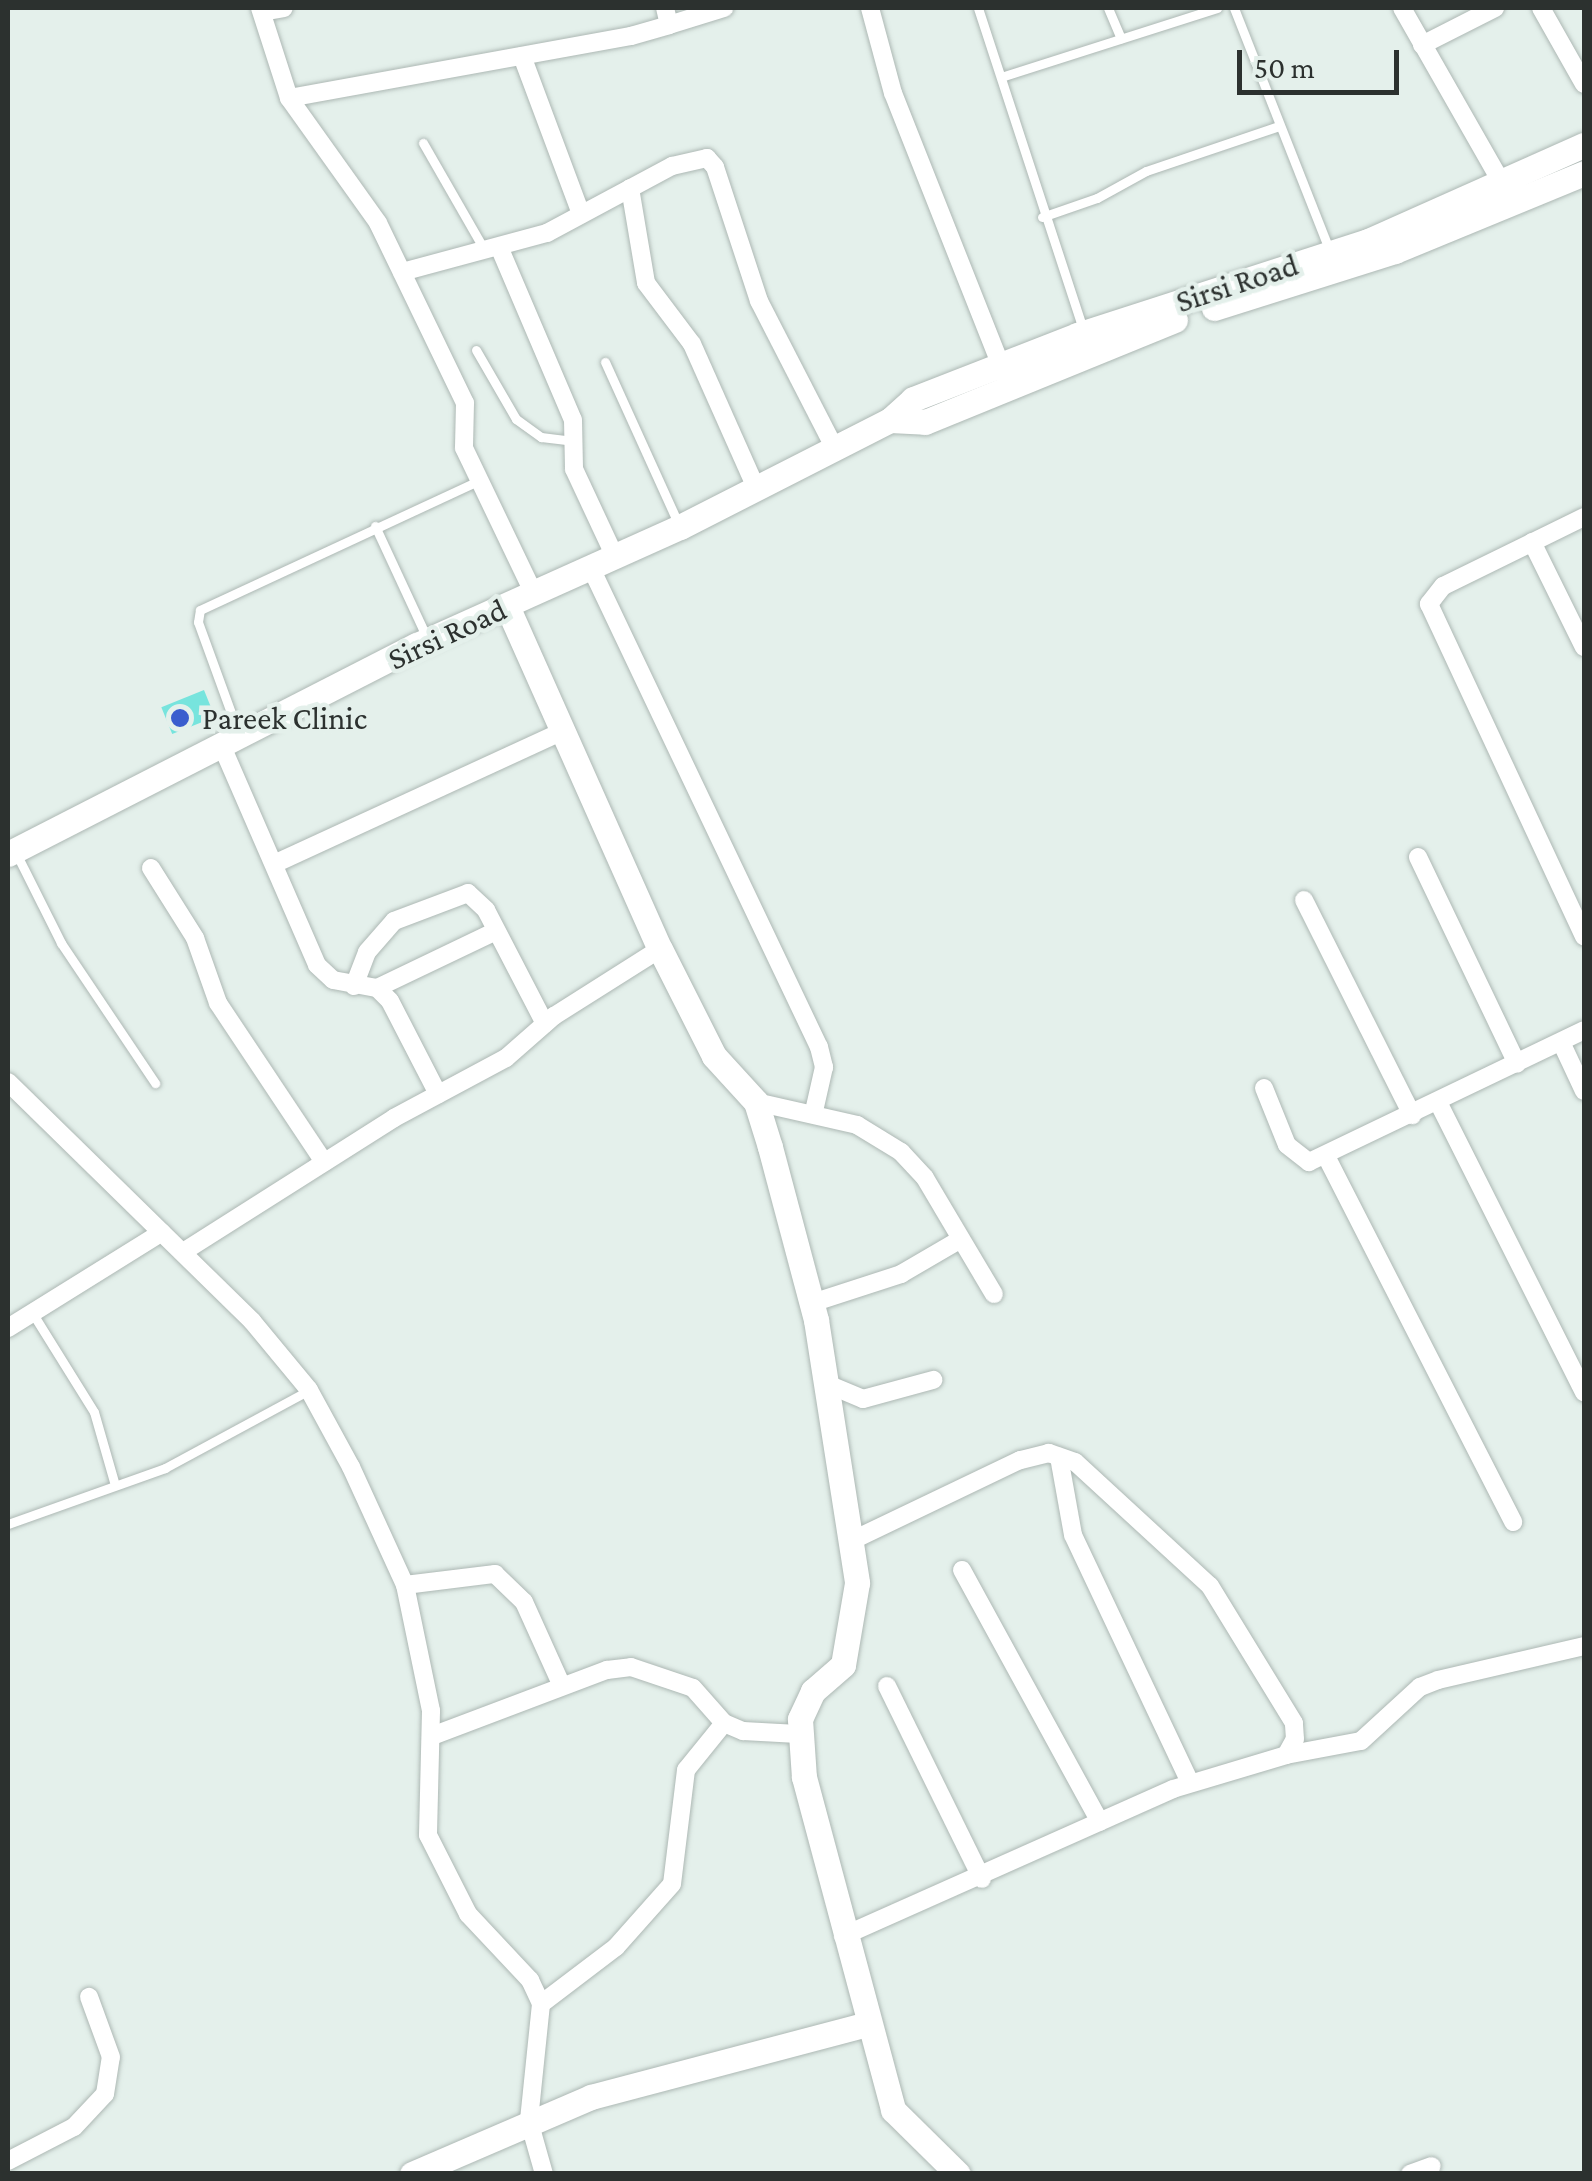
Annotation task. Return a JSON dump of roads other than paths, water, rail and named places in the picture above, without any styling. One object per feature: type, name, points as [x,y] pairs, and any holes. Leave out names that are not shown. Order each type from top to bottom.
[{"type":"main road","name":"Sirsi Road","points":[[11,852],[428,641],[680,527],[890,420],[925,422],[1084,332],[1330,253],[1584,145]]},
{"type":"main road","name":"Sirsi Road","points":[[1004,374],[1395,251],[1584,173]]},
{"type":"main road","points":[[507,606],[660,949],[714,1056],[756,1102],[812,1303],[857,1583],[844,1666],[813,1691],[798,1734],[843,1936],[893,2110],[958,2174]]},
{"type":"main road","points":[[412,2174],[592,2097],[868,2024]]},
{"type":"street","points":[[284,8],[261,10],[288,98],[378,223],[468,411],[464,448],[534,594]]},
{"type":"street","points":[[288,98],[522,56],[667,16],[724,8]]},
{"type":"street","points":[[870,8],[893,93],[1004,374]]},
{"type":"street","points":[[1402,8],[1502,182]]},
{"type":"street","points":[[1422,45],[1495,8]]},
{"type":"street","points":[[1541,8],[1584,84]]},
{"type":"street","points":[[522,56],[581,214]]},
{"type":"street","points":[[402,272],[493,250],[581,214],[698,156],[715,166],[759,301],[834,447]]},
{"type":"street","points":[[630,188],[646,283],[692,344],[756,488]]},
{"type":"street","points":[[493,250],[573,420],[574,470],[615,557]]},
{"type":"street","points":[[1584,517],[1443,586],[1430,604],[1584,937]]},
{"type":"street","points":[[1532,542],[1584,647]]},
{"type":"street","points":[[591,568],[820,1047],[824,1068],[814,1111]]},
{"type":"street","points":[[274,864],[561,732]]},
{"type":"street","points":[[230,739],[274,864],[318,965],[333,980],[378,988],[494,932]]},
{"type":"street","points":[[1418,856],[1517,1064]]},
{"type":"street","points":[[151,868],[195,938],[225,1014],[324,1162]]},
{"type":"street","points":[[354,986],[367,952],[394,922],[457,893],[479,898],[546,1024]]},
{"type":"street","points":[[1304,900],[1412,1115]]},
{"type":"street","points":[[183,1252],[324,1162],[506,1058],[546,1024],[660,949]]},
{"type":"street","points":[[378,988],[438,1094]]},
{"type":"street","points":[[1264,1088],[1298,1158],[1327,1158],[1584,1030]]},
{"type":"street","points":[[1561,1042],[1584,1091]]},
{"type":"street","points":[[8,1082],[183,1252],[308,1390],[404,1585],[432,1736],[428,1835],[468,1914],[530,1980],[541,2004],[529,2122],[544,2174]]},
{"type":"street","points":[[756,1102],[814,1111],[869,1130],[901,1152],[994,1294]]},
{"type":"street","points":[[1438,1102],[1584,1392]]},
{"type":"street","points":[[1327,1158],[1513,1522]]},
{"type":"street","points":[[8,1328],[162,1232]]},
{"type":"street","points":[[812,1303],[901,1274],[961,1239]]},
{"type":"street","points":[[825,1383],[863,1399],[933,1380]]},
{"type":"street","points":[[849,1542],[1020,1460],[1058,1457],[1075,1462],[1210,1586],[1294,1724],[1295,1738],[1286,1754]]},
{"type":"street","points":[[1058,1457],[1073,1535],[1190,1783]]},
{"type":"street","points":[[962,1570],[1100,1822]]},
{"type":"street","points":[[404,1585],[495,1574],[524,1602],[562,1686]]},
{"type":"street","points":[[843,1936],[982,1879],[1190,1783],[1286,1754],[1362,1741],[1420,1687],[1584,1646]]},
{"type":"street","points":[[432,1736],[607,1670],[658,1671],[693,1688],[724,1723],[743,1732],[798,1734]]},
{"type":"street","points":[[888,1686],[982,1879]]},
{"type":"street","points":[[541,2004],[616,1947],[672,1884],[686,1770],[724,1723]]},
{"type":"street","points":[[8,2160],[74,2127],[105,2094],[111,2057],[88,1996]]},
{"type":"street","points":[[1410,2174],[1432,2166]]},
{"type":"lane","points":[[978,8],[1042,217],[1084,332]]},
{"type":"lane","points":[[1108,8],[1121,38]]},
{"type":"lane","points":[[1001,76],[1217,8]]},
{"type":"lane","points":[[1234,8],[1330,253]]},
{"type":"lane","points":[[1042,217],[1097,198],[1146,171],[1279,126]]},
{"type":"lane","points":[[423,143],[493,250]]},
{"type":"lane","points":[[476,350],[516,419],[542,437],[575,441]]},
{"type":"lane","points":[[605,362],[680,527]]},
{"type":"lane","points":[[230,739],[198,622],[200,610],[480,480]]},
{"type":"lane","points":[[376,526],[428,641]]},
{"type":"lane","points":[[11,852],[61,943],[155,1083]]},
{"type":"lane","points":[[32,1313],[94,1412],[116,1486]]},
{"type":"lane","points":[[8,1524],[188,1457],[308,1390]]},
{"type":"place","name":"Pareek Clinic","points":[[180,718]]}]
